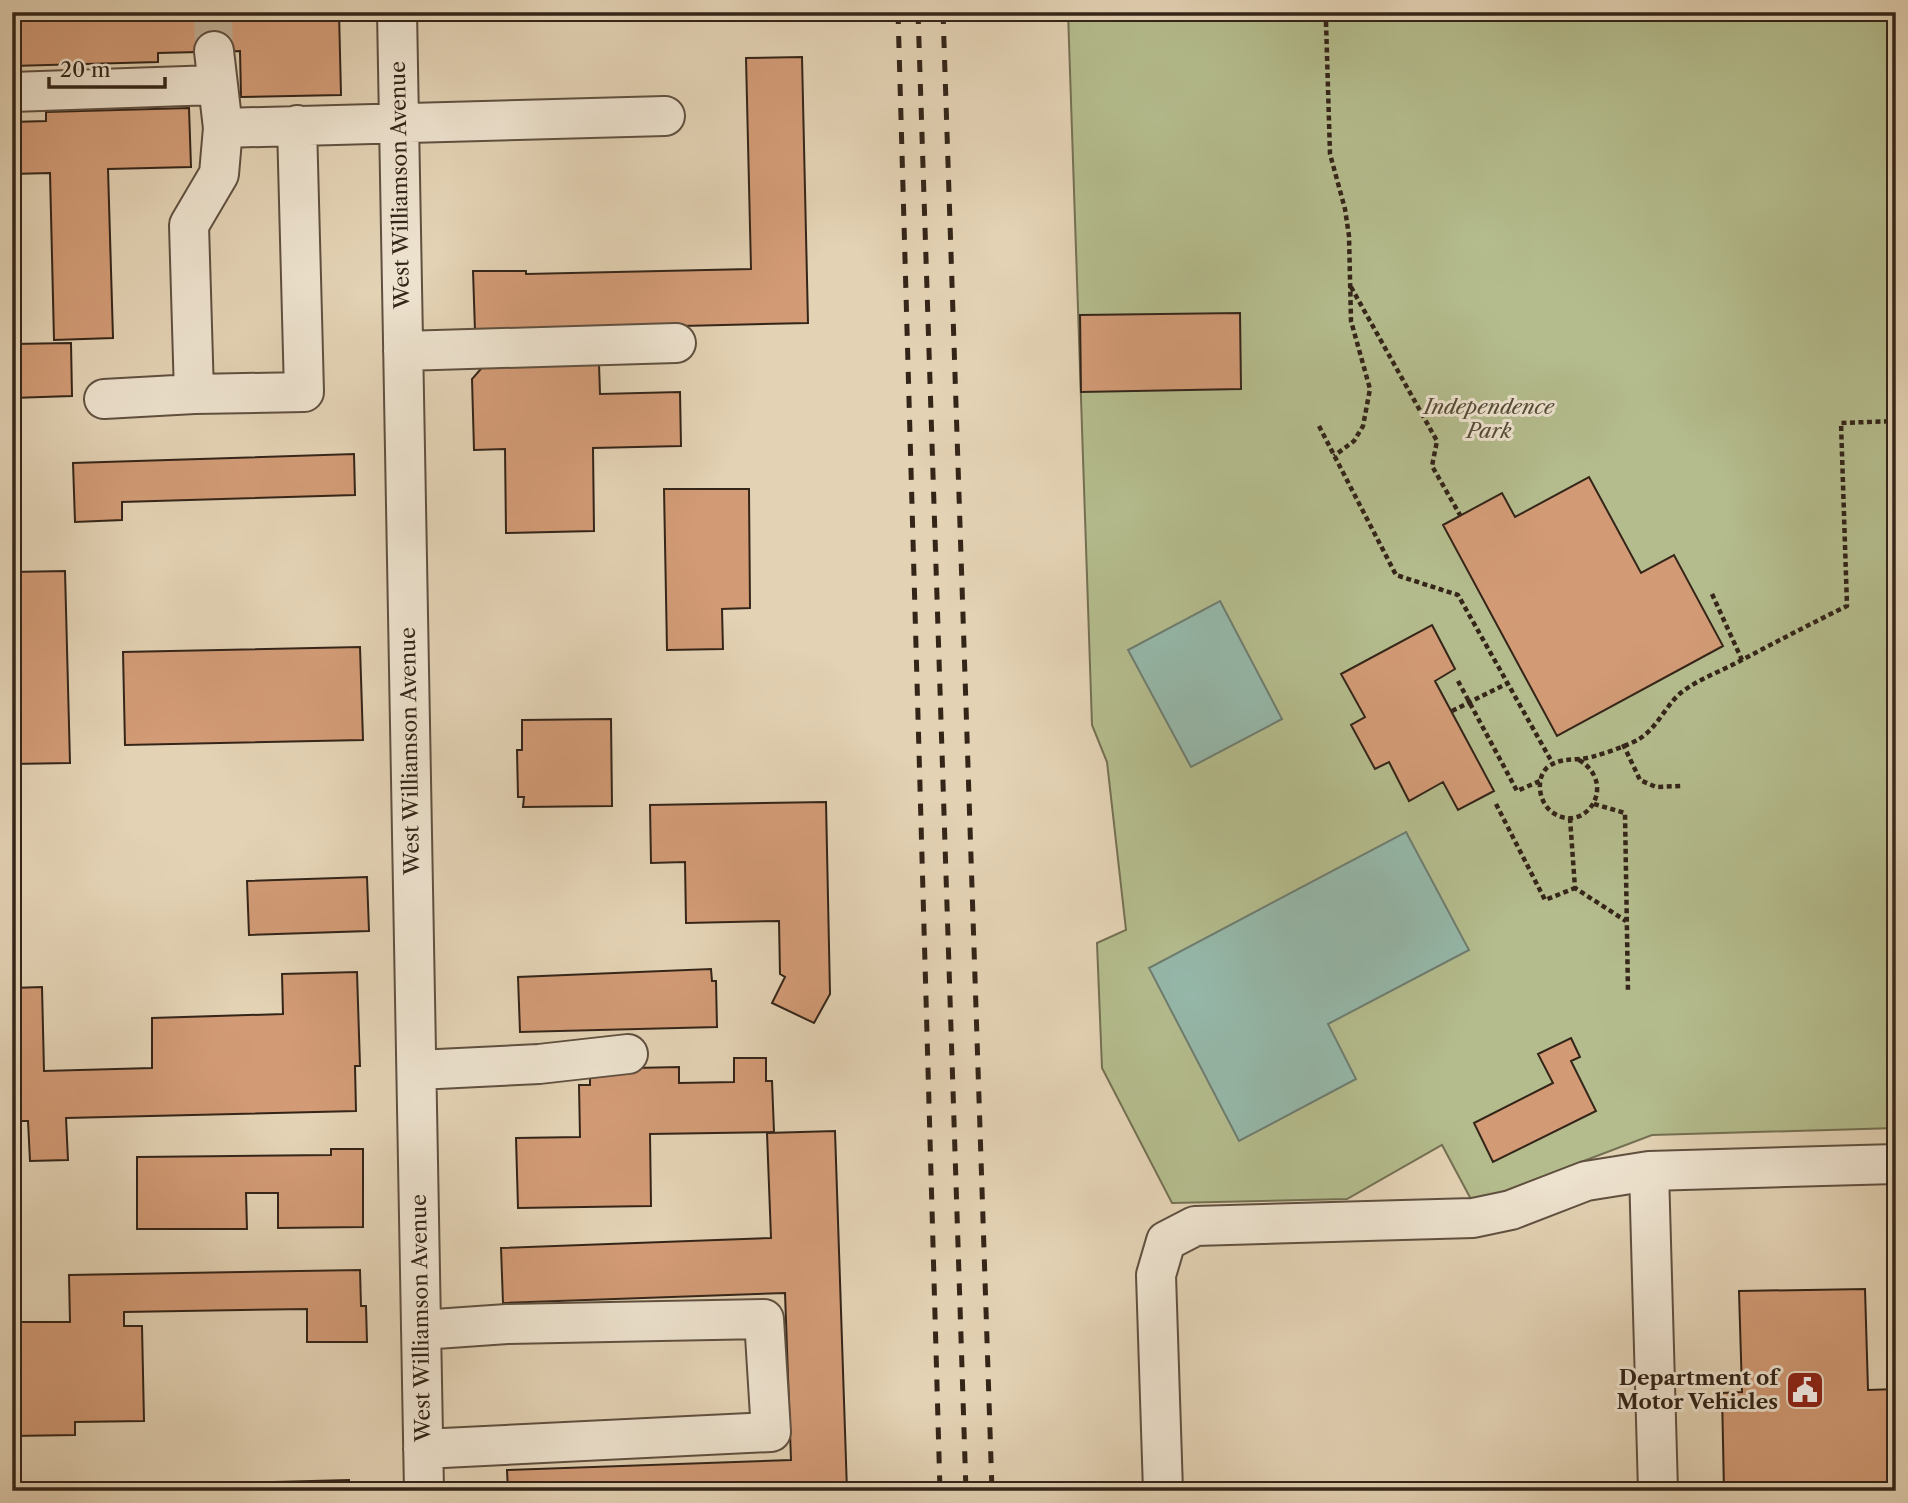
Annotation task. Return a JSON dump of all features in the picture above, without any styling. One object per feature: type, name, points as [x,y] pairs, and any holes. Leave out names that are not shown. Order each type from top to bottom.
[{"type":"street","name":"West Williamson Avenue","points":[[397,12],[424,1491]]},
{"type":"street","points":[[12,92],[214,68],[223,128],[219,174],[189,225],[194,394]]},
{"type":"street","points":[[223,128],[665,116]]},
{"type":"street","points":[[104,399],[304,391],[297,125]]},
{"type":"street","points":[[403,351],[676,343]]},
{"type":"street","points":[[416,1070],[539,1064],[628,1054]]},
{"type":"street","points":[[1164,1491],[1156,1275],[1166,1241],[1195,1226],[1473,1218],[1511,1210],[1586,1181],[1649,1171],[1896,1164]]},
{"type":"street","points":[[1649,1171],[1658,1491]]},
{"type":"street","points":[[421,1330],[507,1324],[764,1319],[771,1432],[423,1449]]},
{"type":"path","points":[[1326,22],[1330,154],[1345,209],[1351,321],[1370,390],[1369,403],[1359,434],[1334,456]]},
{"type":"path","points":[[1349,284],[1437,441],[1432,466],[1460,515]]},
{"type":"path","points":[[1579,760],[1637,740],[1650,731],[1684,690],[1847,606],[1841,423],[1896,421]]},
{"type":"path","points":[[1319,426],[1396,575],[1458,595],[1553,764]]},
{"type":"path","points":[[1712,594],[1742,660]]},
{"type":"path","points":[[1458,681],[1517,791],[1540,780],[1548,767],[1569,758],[1590,766],[1599,787],[1594,804],[1584,814],[1570,818],[1552,812],[1541,798],[1540,780]]},
{"type":"path","points":[[1452,712],[1508,683]]},
{"type":"path","points":[[1623,744],[1640,780],[1656,786],[1681,786]]},
{"type":"path","points":[[1496,804],[1545,900],[1575,888]]},
{"type":"path","points":[[1594,804],[1625,813],[1628,993]]},
{"type":"path","points":[[1570,818],[1575,888]]},
{"type":"path","points":[[1575,888],[1626,921]]},
{"type":"green space","name":"Independence Park","points":[[1068,12],[1896,12],[1896,1128],[1652,1135],[1473,1203],[1442,1145],[1347,1199],[1172,1203],[1102,1068],[1097,943],[1126,930],[1107,762],[1092,725]]},
{"type":"shaded area","points":[[1220,601],[1282,719],[1191,767],[1128,650]]},
{"type":"shaded area","points":[[1406,832],[1469,950],[1328,1024],[1356,1079],[1239,1141],[1149,968]]},
{"type":"building","points":[[12,12],[339,12],[341,95],[241,97],[240,51],[158,53],[158,62],[12,66]]},
{"type":"building","points":[[802,57],[808,323],[475,331],[473,271],[526,271],[526,274],[751,269],[746,58]]},
{"type":"building","points":[[189,108],[191,167],[108,169],[113,338],[54,340],[50,173],[12,174],[12,122],[46,121],[46,112]]},
{"type":"building","points":[[1240,313],[1241,389],[1081,392],[1080,315]]},
{"type":"building","points":[[71,343],[72,396],[12,398],[12,344]]},
{"type":"building","points":[[486,363],[599,364],[600,394],[680,392],[681,446],[593,448],[594,531],[506,533],[505,449],[474,450],[472,379]]},
{"type":"building","points":[[354,454],[355,495],[122,502],[122,520],[75,522],[73,463]]},
{"type":"building","points":[[1589,477],[1641,573],[1674,555],[1723,646],[1557,736],[1443,525],[1502,493],[1515,517]]},
{"type":"building","points":[[664,489],[749,489],[750,608],[722,609],[723,649],[667,650]]},
{"type":"building","points":[[65,571],[70,763],[12,764],[12,572]]},
{"type":"building","points":[[1432,625],[1455,669],[1435,681],[1494,791],[1458,810],[1443,782],[1409,801],[1389,762],[1375,769],[1351,725],[1365,717],[1341,674]]},
{"type":"building","points":[[360,647],[363,740],[125,745],[123,652]]},
{"type":"building","points":[[611,719],[612,806],[523,807],[524,797],[518,797],[517,750],[522,750],[522,720]]},
{"type":"building","points":[[826,802],[830,994],[814,1023],[772,1003],[785,977],[780,974],[779,921],[686,923],[685,862],[651,863],[650,805]]},
{"type":"building","points":[[367,877],[369,931],[249,935],[247,881]]},
{"type":"building","points":[[711,969],[712,981],[716,981],[717,1027],[520,1032],[518,977]]},
{"type":"building","points":[[357,972],[360,1066],[355,1066],[356,1111],[66,1118],[68,1160],[30,1161],[28,1121],[12,1121],[12,988],[42,987],[44,1071],[152,1068],[152,1018],[283,1014],[282,974]]},
{"type":"building","points":[[1571,1038],[1580,1057],[1571,1061],[1596,1111],[1493,1162],[1474,1123],[1553,1083],[1538,1054]]},
{"type":"building","points":[[734,1058],[766,1058],[766,1081],[772,1081],[774,1132],[650,1134],[651,1206],[518,1208],[516,1138],[580,1137],[579,1085],[590,1085],[590,1069],[679,1067],[679,1083],[734,1082]]},
{"type":"building","points":[[835,1131],[847,1491],[508,1491],[507,1470],[791,1460],[785,1293],[503,1303],[501,1248],[771,1238],[767,1133]]},
{"type":"building","points":[[331,1149],[363,1149],[363,1227],[278,1228],[278,1193],[246,1193],[247,1229],[137,1229],[137,1157],[331,1155]]},
{"type":"building","points":[[360,1270],[361,1306],[366,1306],[367,1342],[307,1342],[307,1309],[124,1312],[124,1326],[142,1326],[144,1421],[75,1422],[75,1435],[12,1436],[12,1322],[70,1322],[69,1275]]},
{"type":"building","name":"Department of Motor Vehicles","points":[[1865,1289],[1868,1390],[1896,1389],[1896,1491],[1724,1491],[1722,1393],[1742,1392],[1739,1291]]},
{"type":"building","points":[[349,1480],[349,1491],[77,1491],[76,1487]]},
{"type":"tunnel","points":[[213,12],[214,51]]},
{"type":"railway","points":[[898,12],[940,1491]]},
{"type":"railway","points":[[918,12],[966,1491]]},
{"type":"railway","points":[[943,12],[992,1491]]},
{"type":"place","name":"Department of Motor Vehicles","points":[[1805,1390]]}]
